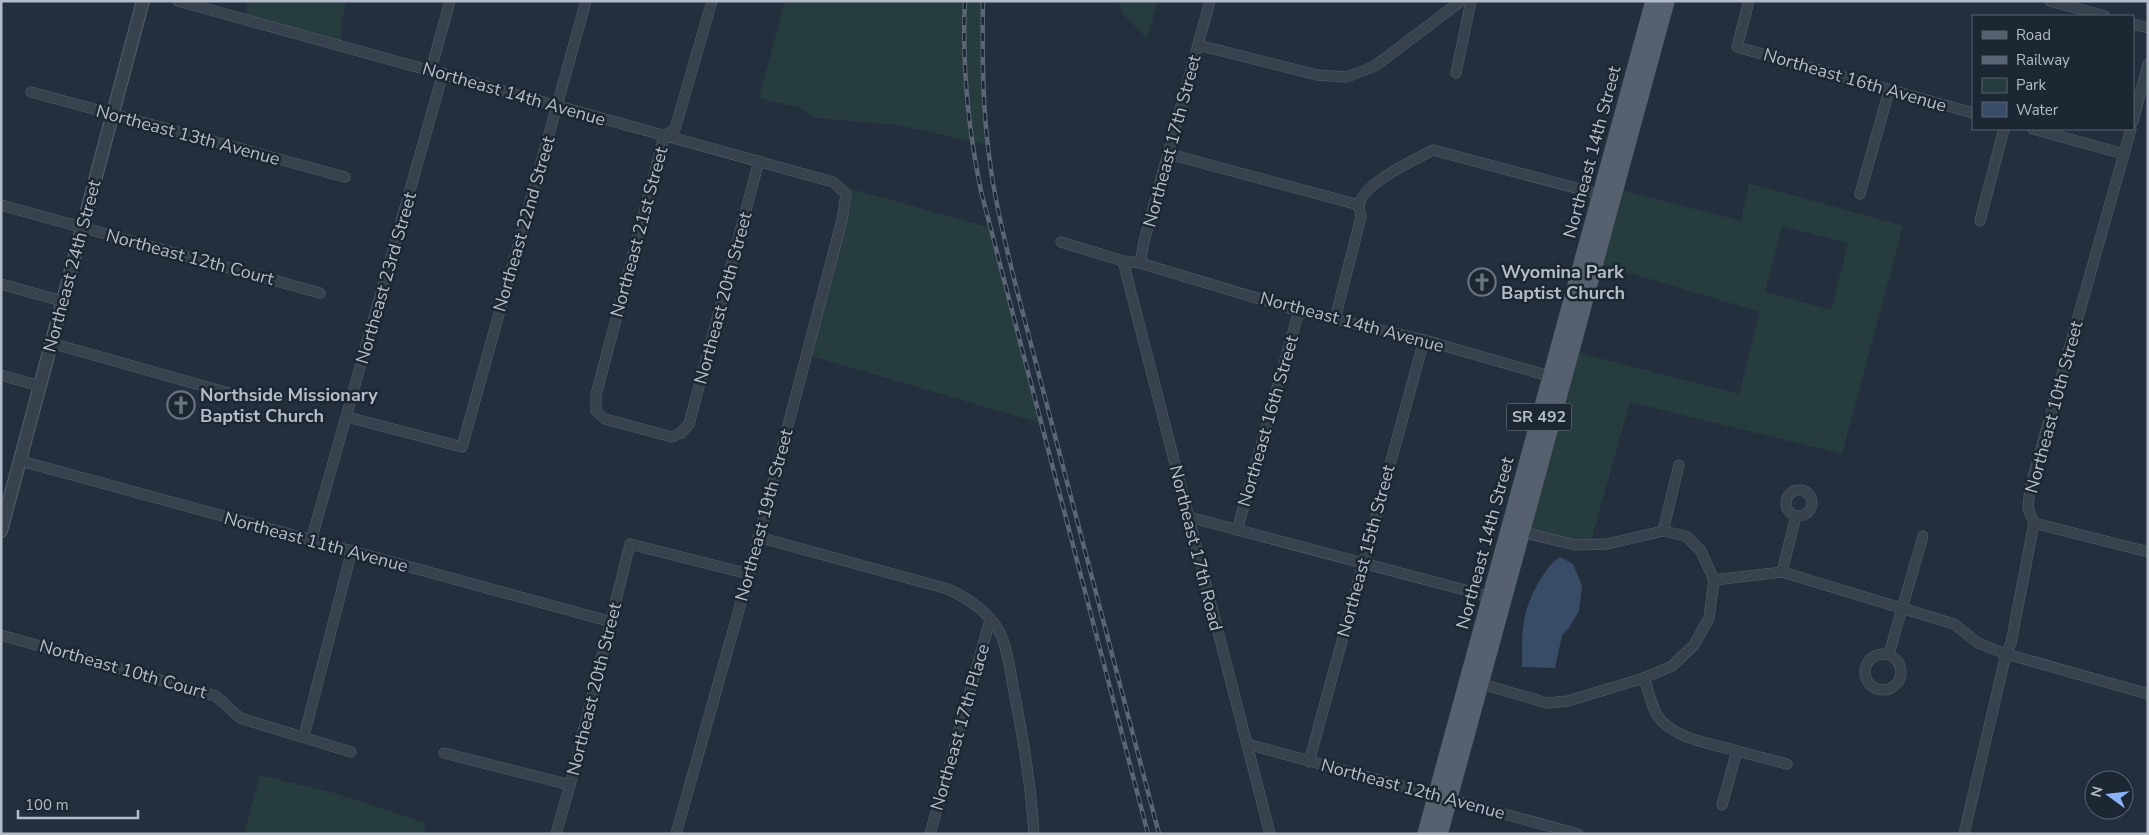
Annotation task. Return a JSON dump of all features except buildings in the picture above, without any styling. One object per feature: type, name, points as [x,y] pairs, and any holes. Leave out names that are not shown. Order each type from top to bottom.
[{"type":"main road","name":"Northeast 14th Street","points":[[1425,834],[1442,797],[1660,2]]},
{"type":"main road","name":"Northeast 14th Street","points":[[1440,834],[1442,797]]},
{"type":"street","name":"Northeast 24th Street","points":[[1,531],[62,301],[84,227],[142,1]]},
{"type":"street","name":"Northeast 14th Avenue","points":[[178,1],[443,73],[664,137],[833,182],[846,194]]},
{"type":"street","points":[[431,70],[450,1]]},
{"type":"street","name":"Northeast 22nd Street","points":[[347,417],[462,446],[586,1]]},
{"type":"street","name":"Northeast 21st Street","points":[[681,433],[672,437],[605,419],[596,410],[596,395],[664,137],[675,129],[712,1]]},
{"type":"street","name":"Northeast 17th Street","points":[[1140,263],[1144,241],[1210,1]]},
{"type":"street","points":[[1198,45],[1317,75],[1347,77],[1376,66],[1461,1]]},
{"type":"street","points":[[1456,73],[1471,1]]},
{"type":"street","name":"Northeast 16th Avenue","points":[[1749,1],[1737,47],[1972,113]]},
{"type":"street","points":[[2050,1],[2102,15]]},
{"type":"street","points":[[2134,24],[2148,28]]},
{"type":"street","points":[[2134,116],[2148,64]]},
{"type":"street","name":"Northeast 23rd Street","points":[[311,541],[443,73]]},
{"type":"street","points":[[1860,194],[1889,91]]},
{"type":"street","name":"Northeast 13th Avenue","points":[[31,92],[344,177]]},
{"type":"street","points":[[1980,222],[2004,130]]},
{"type":"street","points":[[2037,130],[2124,154]]},
{"type":"street","name":"Northeast 10th Street","points":[[1964,834],[2006,654],[2011,643],[2034,523],[2028,508],[2030,488],[2131,130]]},
{"type":"street","points":[[1334,319],[1361,218],[1359,205],[1365,192],[1394,170],[1433,150],[1607,196]]},
{"type":"street","points":[[1169,154],[1359,205]]},
{"type":"street","name":"Northeast 20th Street","points":[[681,433],[689,424],[759,161]]},
{"type":"street","name":"Northeast 19th Street","points":[[676,834],[749,574],[842,220],[846,194]]},
{"type":"street","name":"Northeast 12th Court","points":[[1,205],[320,293]]},
{"type":"street","points":[[1061,242],[1122,261],[1140,263]]},
{"type":"street","name":"Northeast 17th Road","points":[[1122,261],[1270,834]]},
{"type":"street","name":"Northeast 14th Avenue","points":[[1140,263],[1299,311],[1424,340],[1557,378]]},
{"type":"street","points":[[1,284],[62,301]]},
{"type":"street","name":"Northeast 16th Street","points":[[1237,530],[1299,311]]},
{"type":"street","name":"Northeast 15th Street","points":[[1309,762],[1361,564],[1424,340]]},
{"type":"street","points":[[51,343],[238,396]]},
{"type":"street","points":[[1,375],[39,386]]},
{"type":"street","name":"Northeast 11th Avenue","points":[[20,461],[612,622]]},
{"type":"street","points":[[1662,531],[1679,465]]},
{"type":"street","points":[[1782,572],[1796,516]]},
{"type":"street","points":[[1189,517],[1497,599]]},
{"type":"street","points":[[2034,523],[2148,552]]},
{"type":"street","points":[[1474,682],[1547,703],[1568,701],[1644,678],[1672,666],[1694,646],[1709,618],[1714,580],[1701,551],[1686,536],[1662,531],[1607,544],[1575,545],[1516,530]]},
{"type":"street","points":[[1889,654],[1904,608],[1923,536]]},
{"type":"street","points":[[758,537],[948,589],[973,602],[990,620],[1001,634],[1007,654],[1028,766],[1034,834]]},
{"type":"street","name":"Northeast 20th Street","points":[[556,834],[612,622],[630,544],[749,574]]},
{"type":"street","points":[[304,736],[352,550]]},
{"type":"street","points":[[1714,580],[1782,572],[1954,624],[1978,643],[2006,654],[2148,694]]},
{"type":"street","name":"Northeast 17th Place","points":[[930,834],[990,620]]},
{"type":"street","name":"Northeast 10th Court","points":[[1,635],[216,696],[240,718],[304,736],[351,752]]},
{"type":"street","points":[[1644,678],[1657,714],[1672,730],[1690,738],[1787,764]]},
{"type":"street","name":"Northeast 12th Avenue","points":[[1247,744],[1576,834]]},
{"type":"street","points":[[1722,804],[1737,750]]},
{"type":"street","points":[[444,753],[570,785]]},
{"type":"green space","points":[[246,1],[347,1],[342,20],[341,41],[247,16]]},
{"type":"green space","points":[[785,1],[981,1],[983,118],[987,145],[898,125],[816,118],[800,108],[759,98]]},
{"type":"green space","points":[[1118,1],[1158,1],[1147,38],[1124,15]]},
{"type":"green space","points":[[1749,183],[1903,226],[1842,454],[1630,402],[1591,541],[1570,540],[1528,529],[1576,352],[1739,394],[1760,312],[1600,264],[1620,190],[1741,221]],"holes":[[[1782,226],[1848,243],[1831,310],[1765,292]]]},
{"type":"green space","points":[[848,188],[991,228],[1044,424],[811,356],[852,194]]},
{"type":"green space","points":[[260,775],[337,794],[426,823],[423,834],[244,834]]},
{"type":"water","points":[[1560,557],[1573,564],[1582,586],[1579,611],[1569,628],[1562,635],[1555,668],[1522,667],[1524,622],[1529,602],[1546,570]]},
{"type":"railway","points":[[965,1],[965,73],[973,144],[981,191],[1148,834]]},
{"type":"railway","points":[[983,1],[985,117],[991,171],[1000,219],[1159,834]]},
{"type":"place","name":"Wyomina Park Baptist Church","points":[[1482,282]]},
{"type":"place","name":"Northside Missionary Baptist Church","points":[[181,405]]}]
